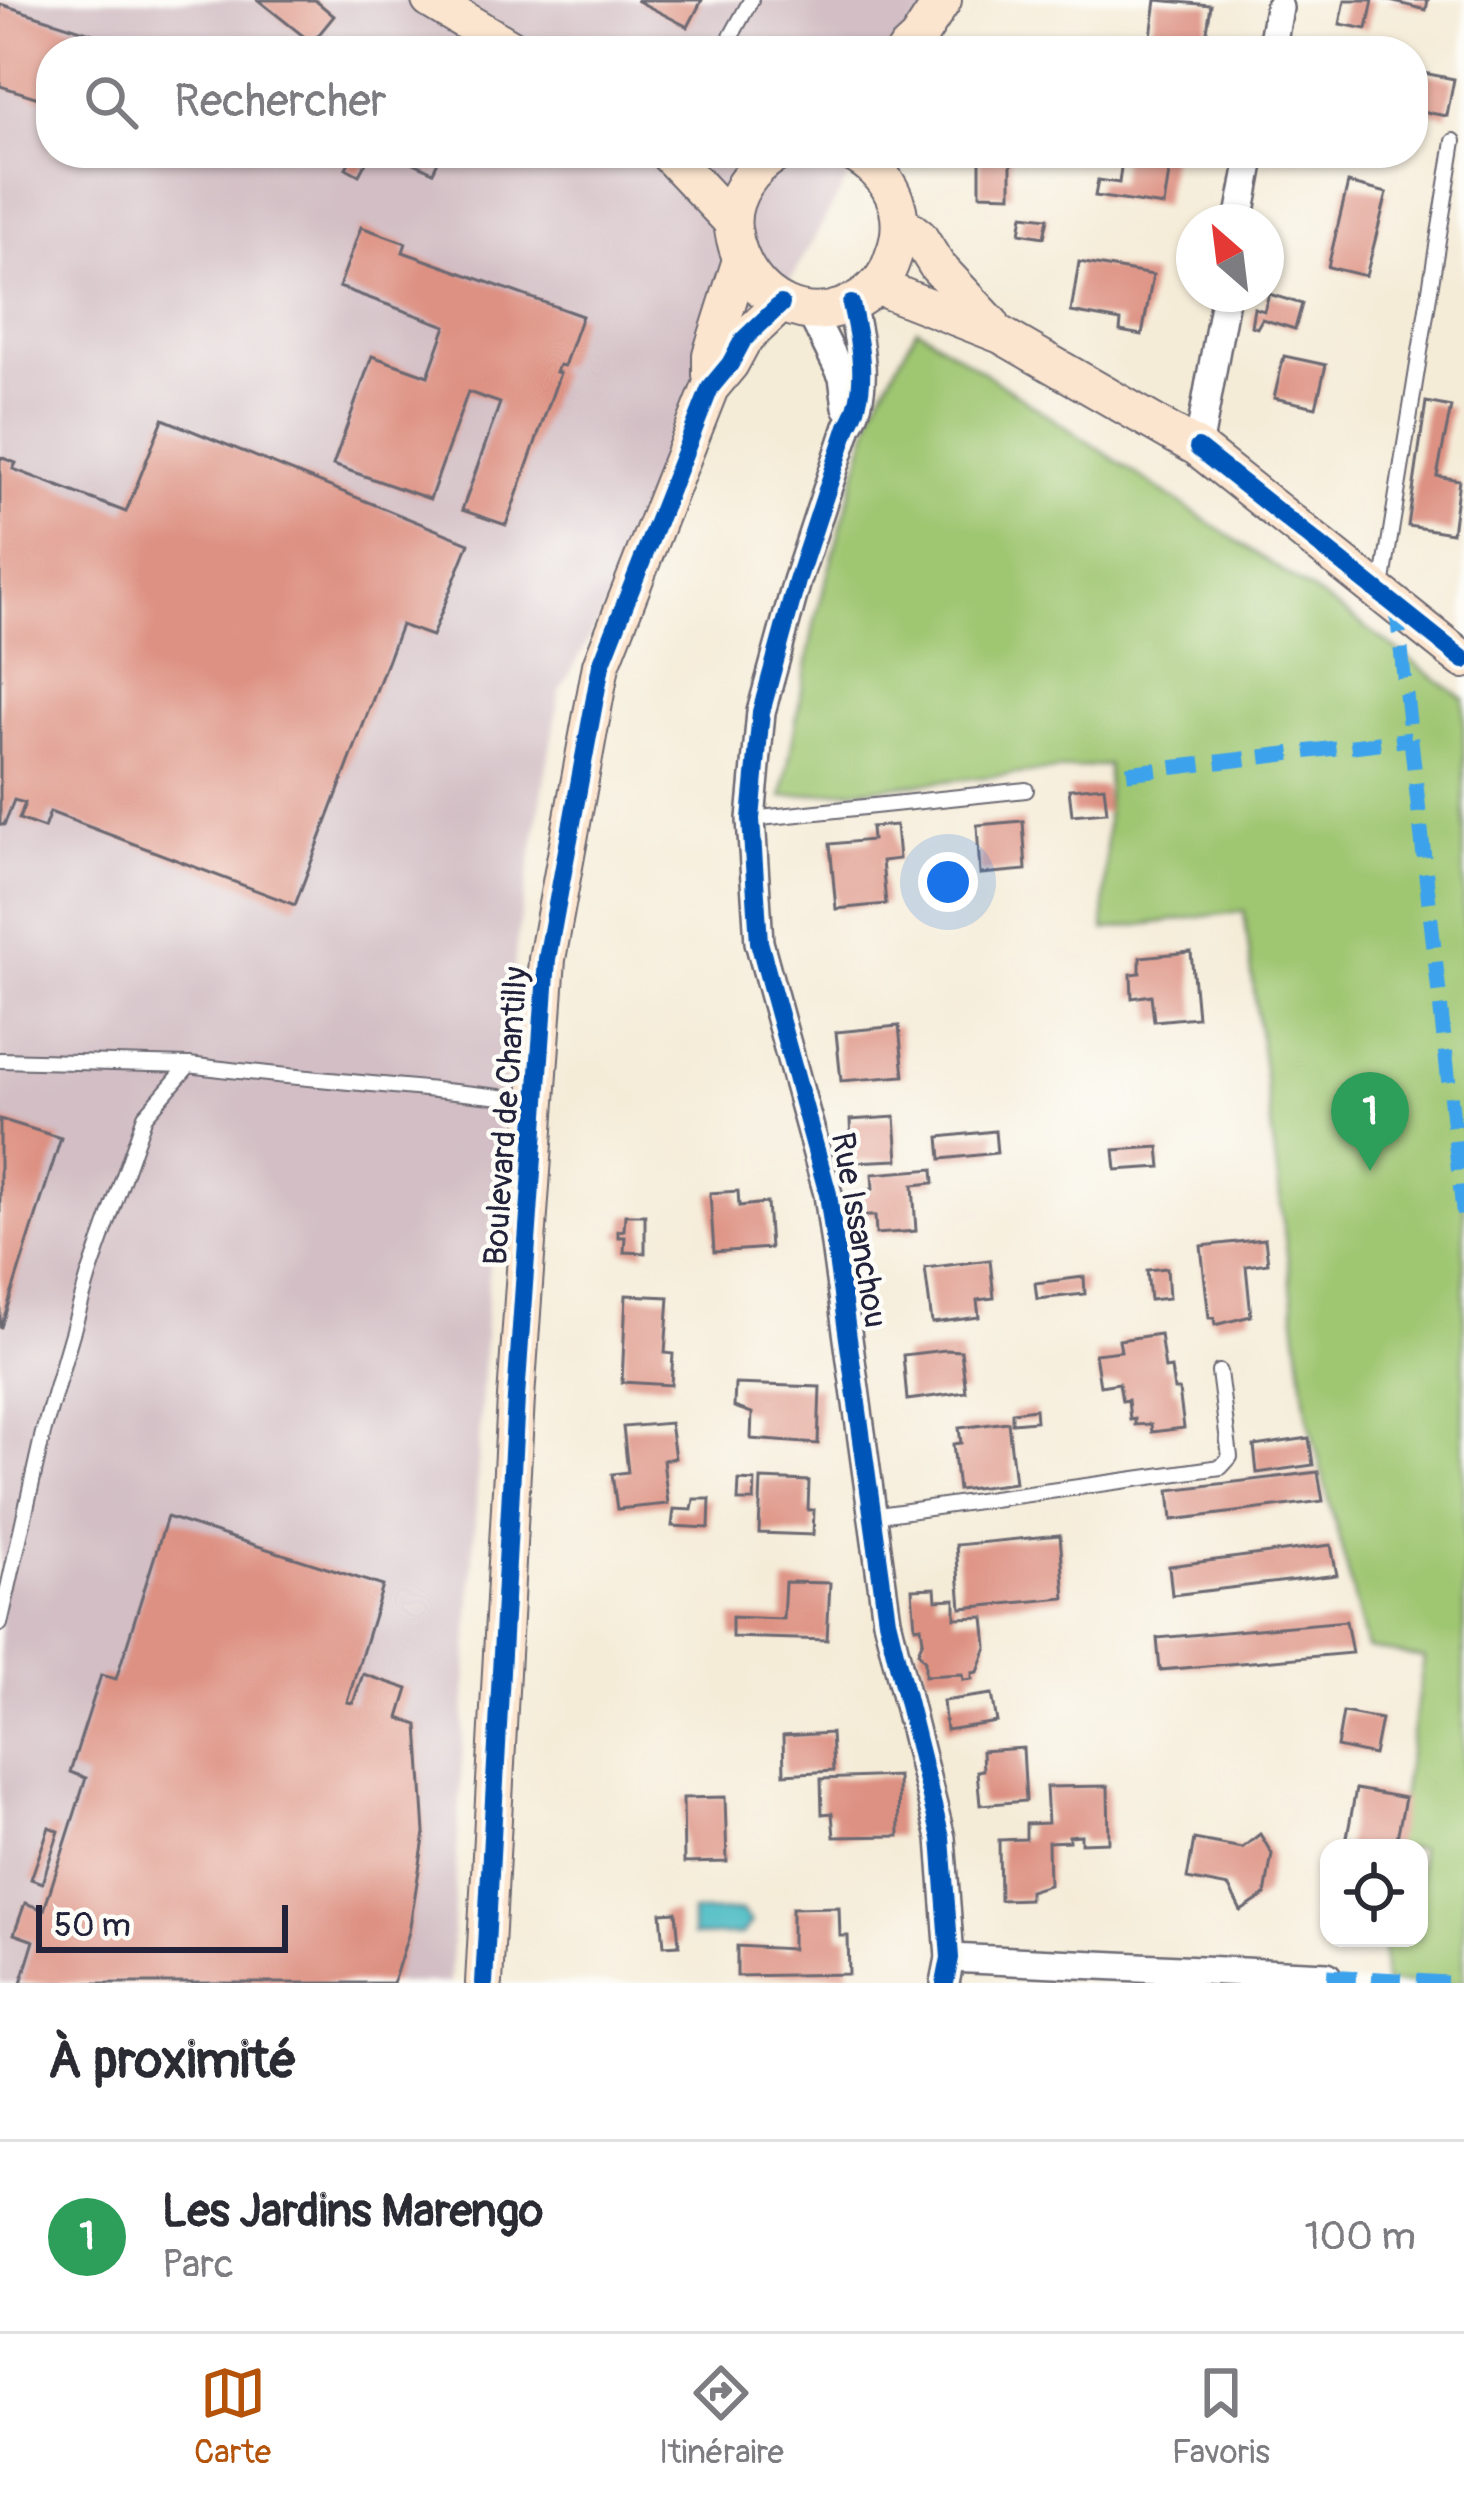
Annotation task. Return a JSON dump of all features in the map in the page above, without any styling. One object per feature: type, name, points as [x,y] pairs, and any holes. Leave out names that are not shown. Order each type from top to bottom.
[{"type":"street","points":[[430,0],[491,36]]},
{"type":"street","points":[[919,36],[943,0]]},
{"type":"street","points":[[1274,36],[1279,8]]},
{"type":"street","points":[[681,168],[732,222]]},
{"type":"street","points":[[755,168],[745,182],[732,222],[740,263],[758,288],[795,307],[843,376],[848,426]]},
{"type":"street","points":[[863,295],[894,255],[900,222],[889,168]]},
{"type":"street","points":[[1243,204],[1249,168]]},
{"type":"street","points":[[900,222],[919,237],[937,266],[1001,335]]},
{"type":"street","name":"Boulevard de Chantilly","points":[[710,388],[711,355],[740,263]]},
{"type":"street","points":[[795,307],[863,295],[1001,335],[1198,448],[1464,660]]},
{"type":"street","name":"Rue Issanchou","points":[[863,295],[860,406],[848,426],[797,581],[761,712],[752,819],[759,942],[828,1194],[886,1620],[940,1838],[947,1971]]},
{"type":"street","name":"Boulevard de Chantilly","points":[[484,1983],[516,1397],[547,959],[601,665],[710,388],[742,340],[795,307]]},
{"type":"street","points":[[1198,448],[1223,312]]},
{"type":"street","points":[[947,1971],[1327,1976]]},
{"type":"lane","points":[[731,36],[751,0]]},
{"type":"lane","points":[[1382,592],[1454,141]]},
{"type":"lane","points":[[752,819],[1026,790]]},
{"type":"lane","points":[[0,1060],[189,1065],[538,1101]]},
{"type":"lane","points":[[0,1624],[44,1433],[88,1275],[145,1116],[189,1065]]},
{"type":"lane","points":[[872,1516],[1221,1467],[1230,1457],[1219,1372]]},
{"type":"shaded area","points":[[0,0],[965,0],[940,36],[36,36],[36,168],[854,168],[560,691],[516,946],[489,1264],[450,1983],[0,1983]]},
{"type":"green space","points":[[917,328],[1357,621],[1464,699],[1464,1983],[1384,1983],[1383,1947],[1428,1947],[1428,1839],[1395,1839],[1424,1658],[1367,1648],[1307,1413],[1244,911],[1104,930],[1108,765],[782,797],[815,620],[875,405]]},
{"type":"water","points":[[741,1911],[751,1922],[742,1935],[692,1936],[692,1912]]},
{"type":"building","points":[[258,0],[315,0],[334,16],[318,36],[303,36]]},
{"type":"building","points":[[636,0],[702,0],[688,27]]},
{"type":"building","points":[[1156,0],[1211,5],[1206,36],[1151,36]]},
{"type":"building","points":[[1345,0],[1373,0],[1367,29],[1340,24]]},
{"type":"building","points":[[1386,0],[1428,0],[1426,10]]},
{"type":"building","points":[[0,4],[100,36],[36,36],[36,97],[0,86]]},
{"type":"building","points":[[1428,74],[1454,79],[1447,116],[1428,113]]},
{"type":"building","points":[[980,168],[1011,168],[1011,195],[980,194]]},
{"type":"building","points":[[1121,168],[1170,168],[1164,206],[1095,196],[1098,180],[1119,183]]},
{"type":"building","points":[[1348,183],[1387,193],[1366,276],[1328,267]]},
{"type":"building","points":[[1023,215],[1048,218],[1044,237],[1020,233]]},
{"type":"building","points":[[361,227],[406,243],[403,252],[582,316],[564,366],[559,365],[556,372],[560,373],[506,525],[462,510],[500,403],[468,392],[430,499],[333,465],[372,356],[428,376],[446,326],[339,287]]},
{"type":"building","points":[[1079,262],[1153,275],[1142,335],[1120,331],[1121,321],[1071,312]]},
{"type":"building","points":[[1284,299],[1302,304],[1295,329],[1262,319],[1257,328],[1251,326],[1253,312],[1284,312]]},
{"type":"building","points":[[1284,356],[1326,365],[1316,407],[1274,398]]},
{"type":"building","points":[[1426,402],[1451,407],[1437,476],[1459,480],[1452,533],[1408,526]]},
{"type":"building","points":[[163,419],[469,543],[432,636],[401,625],[295,905],[50,812],[44,828],[19,819],[25,803],[14,800],[4,825],[0,824],[0,457],[16,463],[13,469],[126,512]]},
{"type":"building","points":[[1104,786],[1107,812],[1072,815],[1069,789]]},
{"type":"building","points":[[1023,821],[1026,870],[980,874],[977,825]]},
{"type":"building","points":[[896,825],[899,859],[882,861],[886,904],[836,909],[830,844],[872,840],[871,827]]},
{"type":"building","points":[[1191,952],[1197,1017],[1154,1021],[1151,995],[1132,998],[1131,974],[1140,973],[1140,957]]},
{"type":"building","points":[[899,1026],[904,1076],[841,1081],[836,1032]]},
{"type":"building","points":[[895,1117],[898,1160],[852,1162],[850,1120]]},
{"type":"building","points":[[0,1119],[61,1138],[1,1327],[0,1327]]},
{"type":"building","points":[[995,1131],[997,1153],[941,1159],[939,1137]]},
{"type":"building","points":[[1159,1147],[1161,1167],[1116,1170],[1114,1150]]},
{"type":"building","points":[[933,1169],[934,1183],[913,1185],[916,1231],[876,1234],[875,1216],[863,1216],[861,1191],[873,1189],[872,1174]]},
{"type":"building","points":[[738,1191],[739,1206],[767,1203],[770,1248],[714,1252],[710,1193]]},
{"type":"building","points":[[625,1215],[645,1215],[645,1253],[624,1252],[625,1237],[618,1237],[618,1231],[624,1230]]},
{"type":"building","points":[[1265,1239],[1268,1263],[1246,1266],[1251,1316],[1215,1325],[1214,1318],[1209,1318],[1201,1246]]},
{"type":"building","points":[[990,1260],[994,1298],[977,1300],[979,1317],[932,1323],[925,1268]]},
{"type":"building","points":[[1167,1268],[1169,1298],[1150,1300],[1147,1270]]},
{"type":"building","points":[[1084,1277],[1085,1294],[1037,1299],[1035,1283]]},
{"type":"building","points":[[626,1295],[669,1297],[665,1353],[673,1354],[671,1385],[622,1382]]},
{"type":"building","points":[[1160,1334],[1165,1369],[1171,1368],[1174,1390],[1179,1390],[1184,1428],[1152,1432],[1151,1424],[1135,1425],[1135,1419],[1130,1420],[1128,1400],[1122,1401],[1119,1383],[1100,1386],[1095,1354],[1121,1351],[1119,1340]]},
{"type":"building","points":[[961,1351],[966,1392],[907,1400],[903,1355]]},
{"type":"building","points":[[735,1384],[820,1387],[818,1444],[751,1439],[752,1413],[734,1407]]},
{"type":"building","points":[[1035,1409],[1036,1421],[1012,1423],[1012,1412]]},
{"type":"building","points":[[1008,1422],[1015,1483],[958,1490],[953,1444],[961,1443],[959,1428]]},
{"type":"building","points":[[670,1423],[675,1458],[663,1460],[668,1504],[617,1509],[612,1474],[628,1472],[623,1427]]},
{"type":"building","points":[[1309,1438],[1313,1465],[1257,1473],[1254,1446]]},
{"type":"building","points":[[1318,1472],[1323,1501],[1172,1520],[1169,1490]]},
{"type":"building","points":[[761,1479],[809,1481],[813,1535],[759,1533]]},
{"type":"building","points":[[739,1480],[755,1481],[754,1501],[738,1501]]},
{"type":"building","points":[[694,1499],[710,1499],[709,1528],[672,1526],[674,1509],[692,1510]]},
{"type":"building","points":[[167,1517],[383,1586],[347,1702],[353,1703],[363,1674],[408,1689],[399,1718],[418,1725],[425,1833],[409,1932],[393,1983],[21,1983],[34,1941],[14,1934],[25,1903],[44,1910],[86,1778],[70,1772],[101,1675],[116,1679]]},
{"type":"building","points":[[1060,1535],[1065,1598],[961,1608],[956,1545]]},
{"type":"building","points":[[1331,1545],[1337,1575],[1172,1595],[1169,1566]]},
{"type":"building","points":[[785,1582],[830,1583],[827,1640],[732,1637],[732,1617],[783,1619]]},
{"type":"building","points":[[935,1588],[936,1600],[955,1599],[955,1618],[984,1617],[987,1647],[972,1679],[963,1680],[962,1674],[925,1676],[912,1589]]},
{"type":"building","points":[[1346,1621],[1352,1653],[1160,1670],[1157,1638]]},
{"type":"building","points":[[992,1694],[997,1722],[946,1730],[943,1701]]},
{"type":"building","points":[[1343,1712],[1381,1719],[1374,1755],[1337,1747]]},
{"type":"building","points":[[831,1733],[833,1771],[784,1774],[783,1736]]},
{"type":"building","points":[[1023,1748],[1026,1801],[980,1805],[977,1771],[983,1770],[982,1751]]},
{"type":"building","points":[[898,1776],[899,1836],[834,1837],[832,1813],[822,1814],[821,1779]]},
{"type":"building","points":[[1108,1786],[1109,1842],[1081,1843],[1081,1835],[1048,1842],[1049,1885],[1029,1891],[1029,1899],[1000,1900],[999,1840],[1026,1839],[1026,1824],[1048,1823],[1046,1787]]},
{"type":"building","points":[[1356,1789],[1405,1798],[1397,1839],[1347,1839]]},
{"type":"building","points":[[725,1797],[727,1862],[684,1863],[683,1798]]},
{"type":"building","points":[[49,1827],[59,1831],[42,1883],[31,1879]]},
{"type":"building","points":[[1260,1834],[1272,1854],[1265,1895],[1241,1911],[1229,1887],[1187,1879],[1194,1839],[1242,1848]]},
{"type":"building","points":[[839,1907],[840,1936],[848,1936],[849,1974],[737,1976],[737,1946],[792,1949],[792,1908]]},
{"type":"building","points":[[676,1912],[679,1945],[664,1946],[661,1913]]},
{"type":"marked path","points":[[1396,604],[1464,1220]]},
{"type":"marked path","points":[[1127,773],[1411,739]]},
{"type":"marked path","points":[[1327,1976],[1448,1983]]},
{"type":"cycle path","points":[[484,1983],[516,1398],[547,959],[601,665],[710,388],[743,340],[781,304]]},
{"type":"cycle path","points":[[851,304],[860,351],[859,398],[797,581],[761,712],[751,819],[759,942],[828,1194],[887,1620],[941,1838],[950,1958],[945,1983]]},
{"type":"cycle path","points":[[1198,448],[1464,660]]},
{"type":"place","name":"Les Jardins Marengo","points":[[1370,1171]]}]
